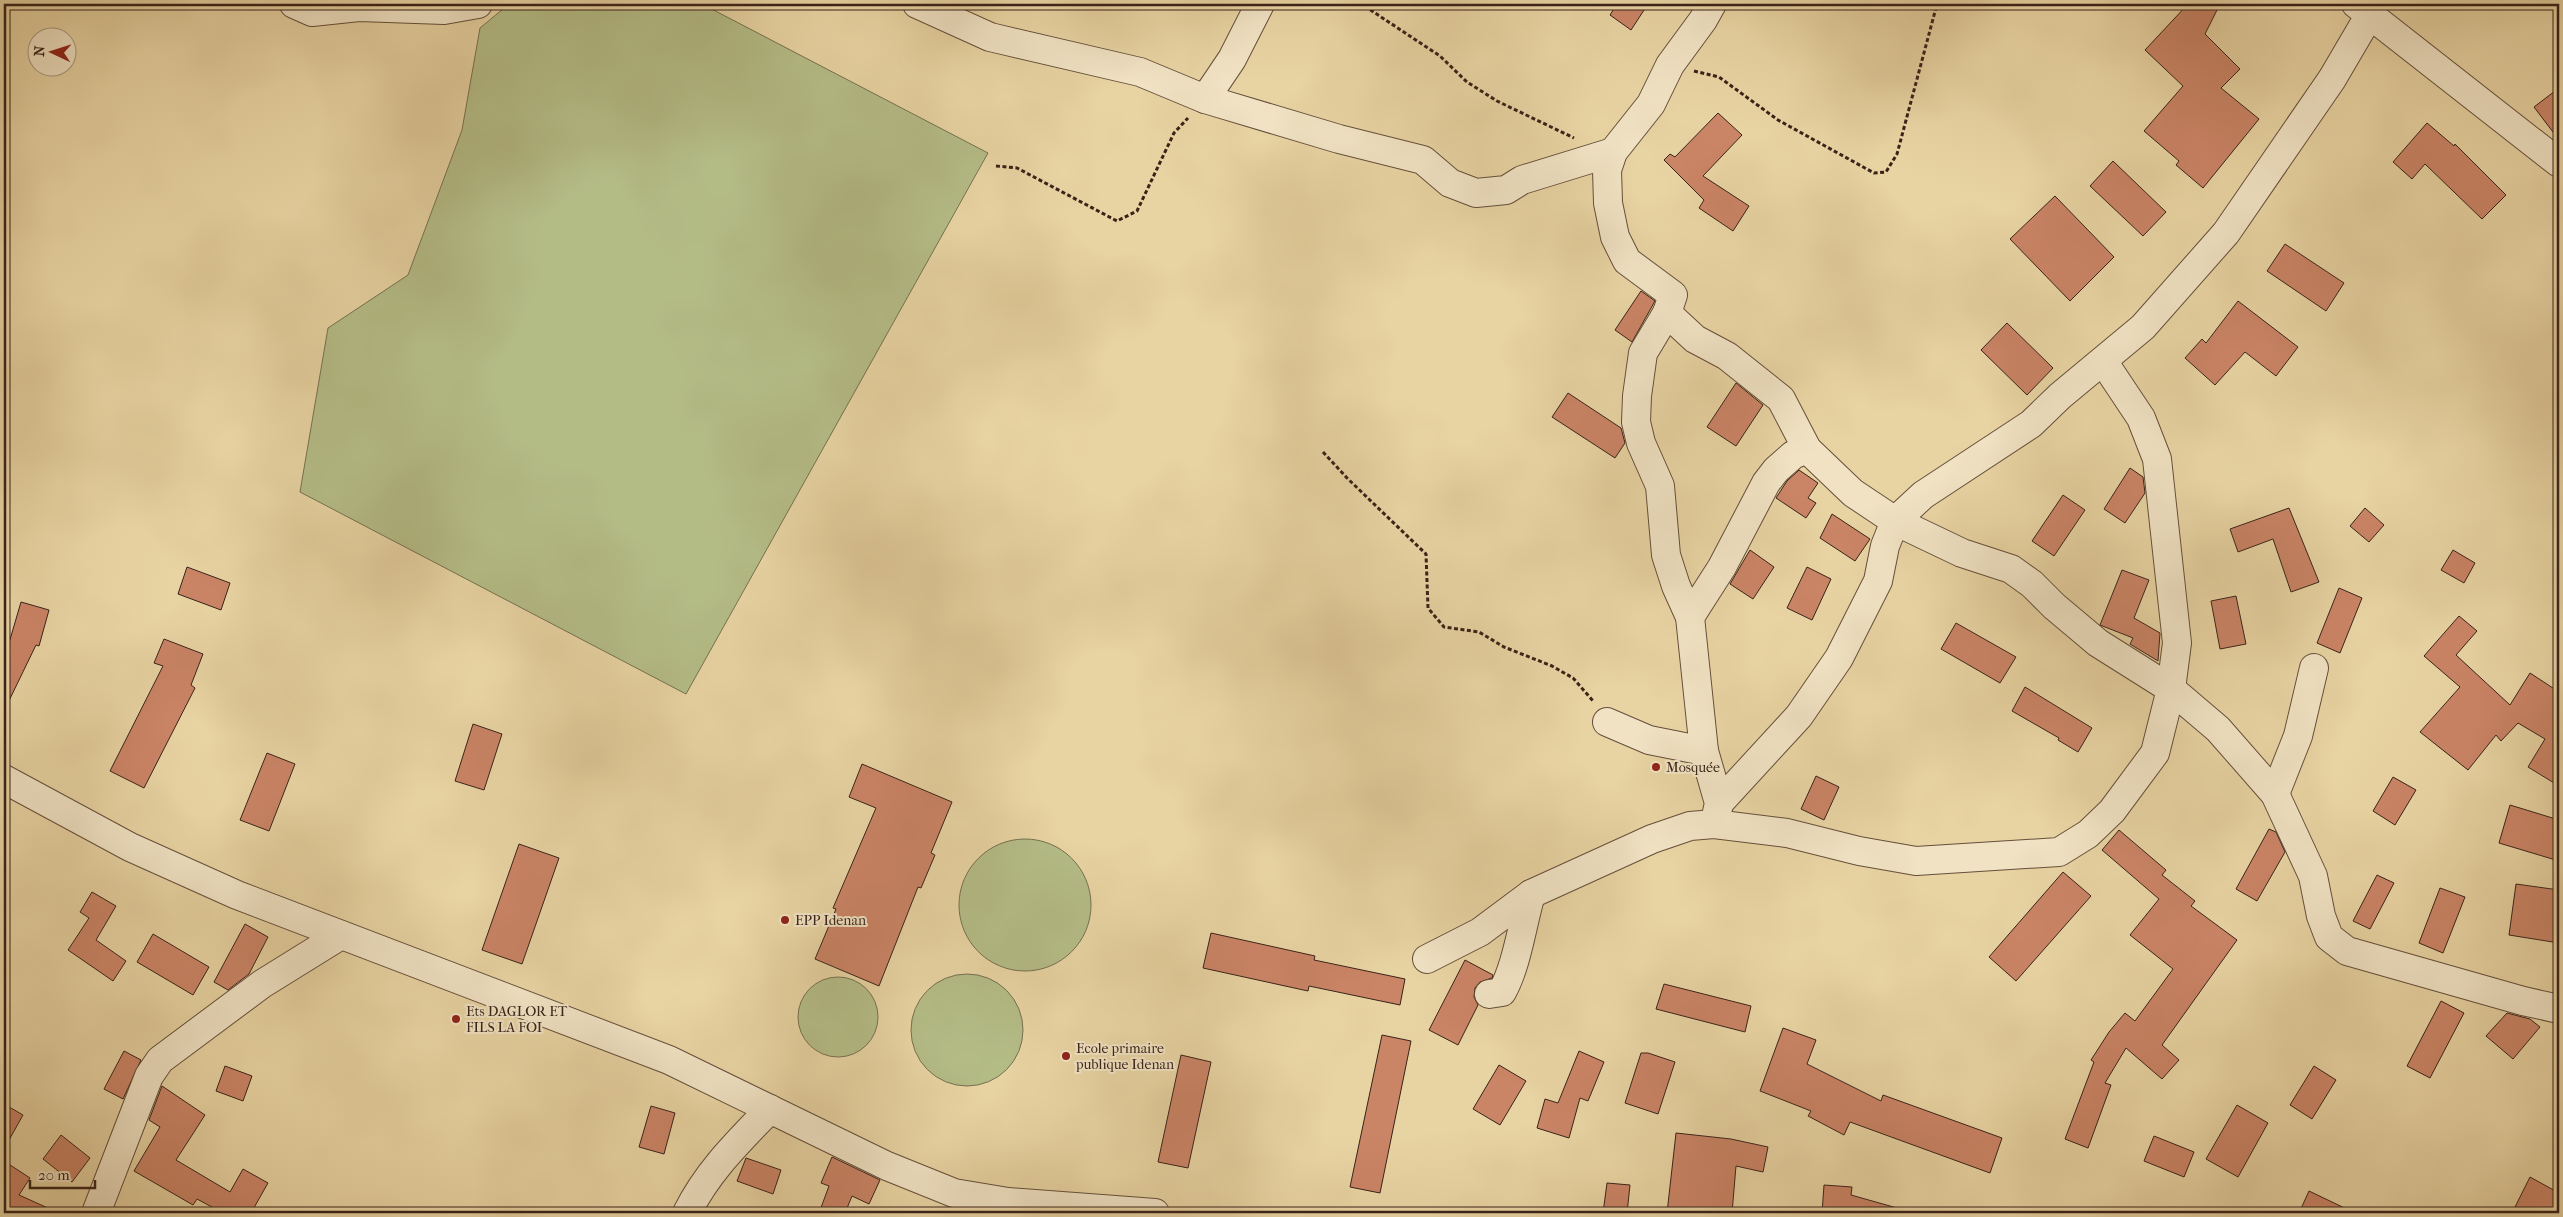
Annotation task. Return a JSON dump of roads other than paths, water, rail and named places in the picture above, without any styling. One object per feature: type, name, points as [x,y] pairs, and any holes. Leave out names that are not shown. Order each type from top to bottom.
[{"type":"street","points":[[294,4],[312,12],[359,7],[444,10],[478,4]]},
{"type":"street","points":[[917,4],[990,37],[1140,72],[1205,99],[1339,139],[1423,160],[1450,183],[1476,193],[1506,190],[1522,180],[1603,156],[1651,104],[1670,65],[1703,20],[1712,4]]},
{"type":"street","points":[[1205,99],[1232,59],[1260,4]]},
{"type":"street","points":[[1426,959],[1480,932],[1531,894],[1652,839],[1690,826],[1717,813],[1799,716],[1839,658],[1878,581],[1885,546],[1895,522],[1923,496],[2031,424],[2060,396],[2143,327],[2226,233],[2332,79],[2362,10],[2559,163]]},
{"type":"street","points":[[1603,156],[1607,170],[1608,203],[1615,237],[1627,261],[1673,295],[1668,313],[1644,353],[1637,396],[1636,422],[1642,443],[1660,486],[1666,555],[1676,586],[1690,617],[1704,750],[1717,813]]},
{"type":"street","points":[[1668,313],[1695,339],[1727,356],[1781,399],[1807,449],[1854,494],[1895,522],[1962,553],[2010,569],[2032,584],[2054,606],[2098,642],[2171,689],[2218,729],[2275,794],[2313,876],[2321,916],[2329,937],[2335,942],[2347,951],[2559,1009]]},
{"type":"street","points":[[1717,813],[1859,851],[1916,862],[2059,852],[2088,834],[2112,811],[2155,753],[2171,689],[2177,643],[2157,460],[2141,418],[2103,361]]},
{"type":"street","points":[[1690,617],[1722,567],[1766,483],[1776,470],[1792,455],[1807,449]]},
{"type":"street","points":[[2275,794],[2298,736],[2314,668]]},
{"type":"street","points":[[1607,722],[1650,740],[1704,750]]},
{"type":"street","points":[[4,779],[130,847],[237,895],[669,1060],[886,1166],[954,1193],[1008,1202],[1155,1213]]},
{"type":"street","points":[[1489,994],[1502,992],[1511,977],[1520,929],[1531,894]]},
{"type":"street","points":[[96,1213],[149,1076],[160,1060],[262,984],[340,934]]},
{"type":"street","points":[[687,1213],[700,1188],[725,1155],[770,1109]]},
{"type":"place","name":"Mosquée","points":[[1656,767]]},
{"type":"place","name":"EPP Idenan","points":[[785,920]]},
{"type":"place","name":"Ets DAGLOR ET FILS LA FOI","points":[[456,1019]]},
{"type":"place","name":"Ecole primaire publique Idenan","points":[[1066,1056]]}]
